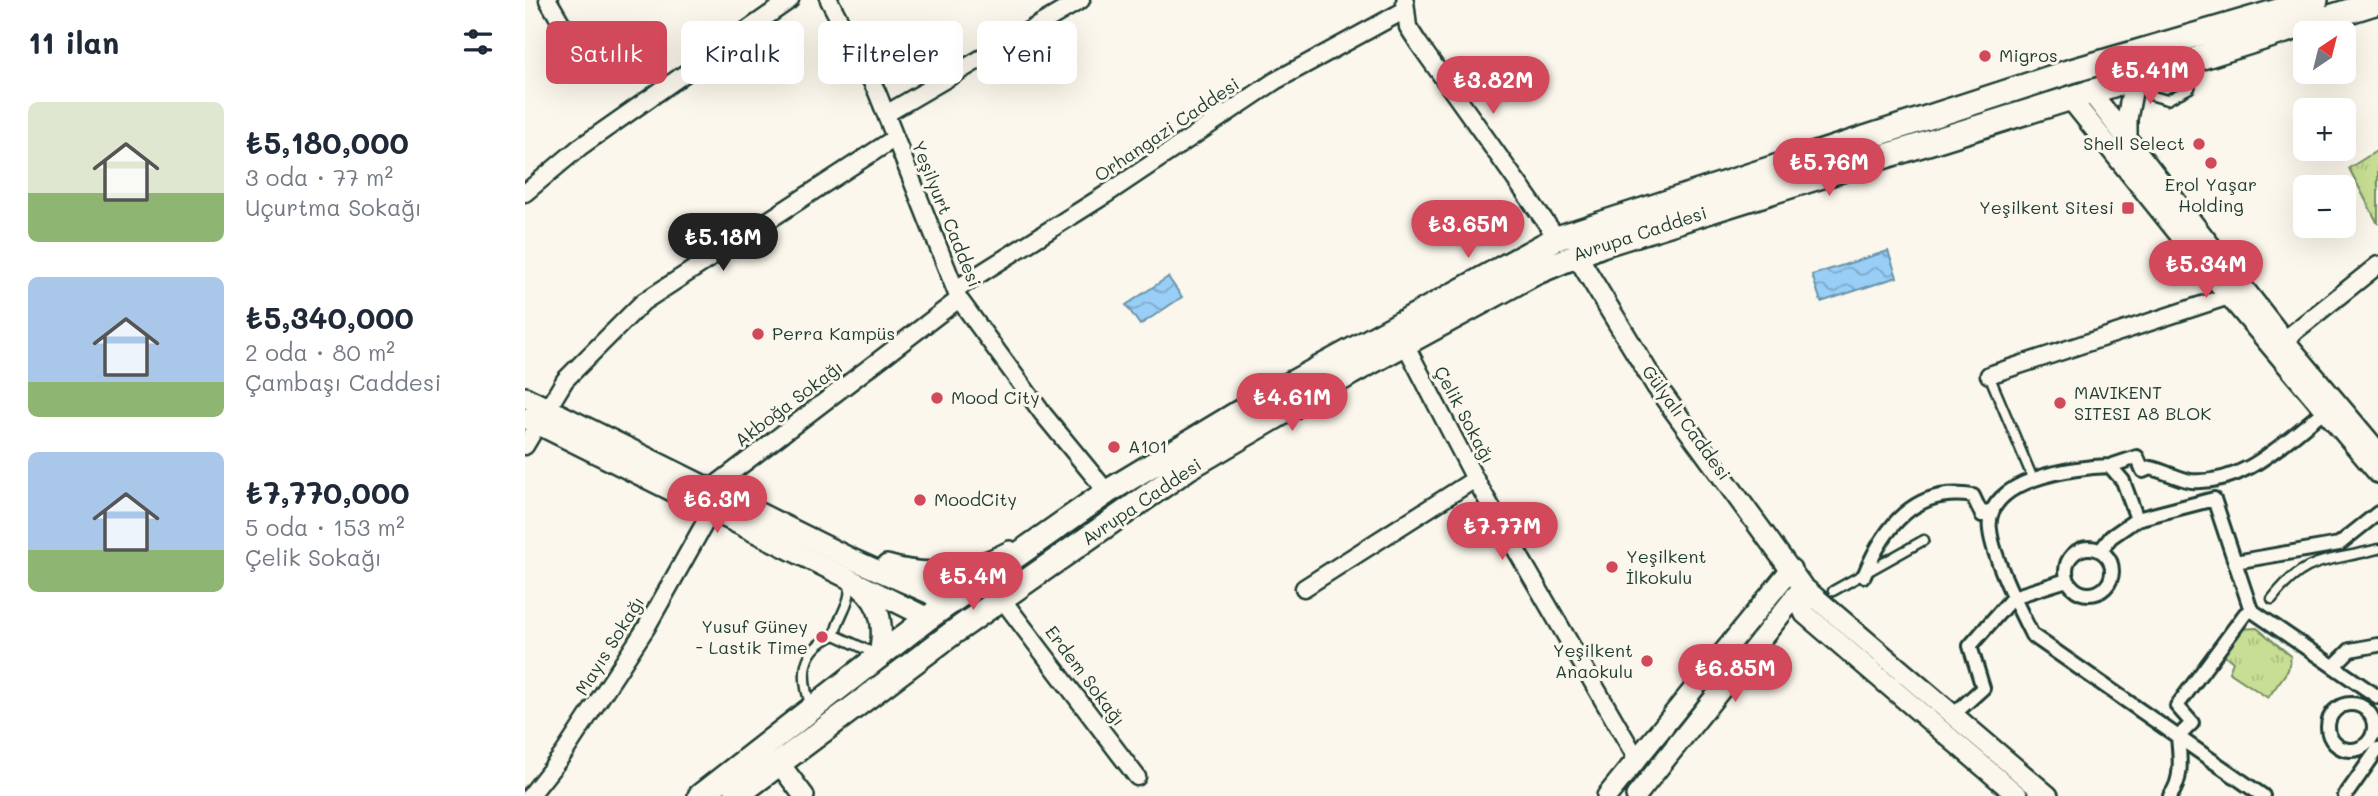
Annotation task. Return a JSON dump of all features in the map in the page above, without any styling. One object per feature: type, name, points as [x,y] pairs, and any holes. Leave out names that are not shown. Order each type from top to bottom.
[{"type":"main road","name":"Avrupa Caddesi","points":[[700,796],[936,612],[1044,539],[1107,492],[1259,401],[1557,238],[2068,72],[2316,0]]},
{"type":"main road","name":"Avrupa Caddesi","points":[[736,796],[954,632],[1188,468],[1405,344],[1576,254],[2134,76],[2378,2]]},
{"type":"main road","points":[[2068,72],[2065,81],[2079,94]]},
{"type":"main road","points":[[936,612],[954,632]]},
{"type":"street","points":[[548,0],[560,21]]},
{"type":"street","points":[[525,193],[580,147],[790,0]]},
{"type":"street","name":"Yeşilyurt Caddesi","points":[[829,0],[886,114],[958,294],[1043,414],[1107,492]]},
{"type":"street","points":[[886,114],[1081,0]]},
{"type":"street","points":[[1405,5],[1408,27],[1419,44],[1557,238]]},
{"type":"street","name":"Orhangazi Caddesi","points":[[958,294],[1275,81],[1405,5]]},
{"type":"street","points":[[2127,139],[2127,119],[2134,76]]},
{"type":"street","points":[[2079,94],[2127,139],[2284,340],[2378,452]]},
{"type":"street","points":[[2079,94],[2229,296],[2378,473]]},
{"type":"street","points":[[525,446],[537,416],[565,380],[643,302],[895,138]]},
{"type":"street","name":"Gülyalı Caddesi","points":[[1576,254],[1657,387],[1803,587],[2048,796]]},
{"type":"street","points":[[2284,340],[2378,265]]},
{"type":"street","name":"Akboğa Sokağı","points":[[710,489],[958,294]]},
{"type":"street","points":[[1989,375],[2229,296]]},
{"type":"street","name":"Çelik Sokağı","points":[[1405,344],[1475,479],[1637,759]]},
{"type":"street","points":[[525,397],[537,416],[712,510],[850,567],[932,594],[936,612]]},
{"type":"street","points":[[2263,796],[2032,635],[2013,597],[1989,529],[1993,509],[2003,495],[2033,479],[2088,467],[2110,466],[2137,457],[2143,471],[2150,468],[2171,472],[2188,481],[2229,478],[2247,470],[2324,411]]},
{"type":"street","points":[[537,416],[710,489],[850,567],[882,619],[879,656]]},
{"type":"street","points":[[2110,466],[2123,481],[2137,519]]},
{"type":"street","points":[[1304,588],[1475,479]]},
{"type":"street","points":[[1864,576],[1874,552],[1914,505],[1934,495],[1955,493],[1973,496],[1982,515],[1993,509]]},
{"type":"street","points":[[2100,551],[2111,537],[2137,519],[2214,499],[2251,610],[2376,696],[2365,709]]},
{"type":"street","name":"Mayıs Sokağı","points":[[528,796],[564,753],[646,628],[712,510]]},
{"type":"street","points":[[2235,562],[2339,544],[2378,513]]},
{"type":"street","points":[[850,567],[866,559],[925,572],[950,572],[971,568],[1044,539]]},
{"type":"street","points":[[2093,547],[2109,557],[2114,574],[2105,590],[2088,595],[2074,589],[2067,580],[2064,572],[2073,553],[2093,547]]},
{"type":"street","points":[[1607,796],[1791,569]]},
{"type":"street","points":[[1952,716],[1983,688],[1970,646],[2013,597],[2067,580]]},
{"type":"street","points":[[1636,796],[1803,587]]},
{"type":"street","name":"Gülyalı Caddesi","points":[[1803,587],[1800,603],[1805,614],[2018,796]]},
{"type":"street","name":"Erdem Sokağı","points":[[1002,598],[1137,777]]},
{"type":"street","points":[[2170,796],[2176,789],[2179,774],[2178,737],[2192,723],[2177,706],[2245,614],[2251,610]]},
{"type":"street","points":[[2334,666],[2350,650],[2378,645]]},
{"type":"street","points":[[2345,796],[2378,749]]},
{"type":"street","points":[[779,763],[804,796]]},
{"type":"lane","points":[[2134,76],[2145,91],[2167,100],[2190,88],[2195,58]]},
{"type":"lane","points":[[1989,375],[2033,479]]},
{"type":"lane","points":[[1833,591],[1924,540]]},
{"type":"lane","points":[[2272,598],[2290,576],[2319,561],[2378,549]]},
{"type":"lane","points":[[835,635],[836,625],[851,592],[850,567]]},
{"type":"lane","points":[[835,635],[879,656]]},
{"type":"lane","points":[[811,708],[803,682],[807,656],[821,642],[835,635]]},
{"type":"green space","points":[[2378,150],[2378,224],[2356,182],[2356,175],[2353,175],[2349,168]]},
{"type":"green space","points":[[2257,628],[2291,656],[2288,670],[2268,698],[2229,672],[2233,662],[2221,652],[2240,629]]},
{"type":"water","points":[[1888,251],[1897,277],[1821,302],[1812,275]]},
{"type":"water","points":[[1168,277],[1182,297],[1140,325],[1126,305]]},
{"type":"place","name":"Migros","points":[[1985,56]]},
{"type":"place","name":"Shell Select","points":[[2199,144]]},
{"type":"place","name":"Erol Yaşar Holding","points":[[2211,163]]},
{"type":"place","name":"Yeşilkent Sitesi","points":[[2128,208]]},
{"type":"place","name":"Perra Kampüs","points":[[758,334]]},
{"type":"place","name":"Mood City","points":[[937,398]]},
{"type":"place","name":"MAVIKENT SITESI A8 BLOK","points":[[2060,403]]},
{"type":"place","name":"A101","points":[[1114,447]]},
{"type":"place","name":"MoodCity","points":[[920,500]]},
{"type":"place","name":"Yeşilkent İlkokulu","points":[[1612,567]]},
{"type":"place","name":"Yusuf Güney - Lastik Time","points":[[822,637]]},
{"type":"place","name":"Yeşilkent Anaokulu","points":[[1647,661]]}]
